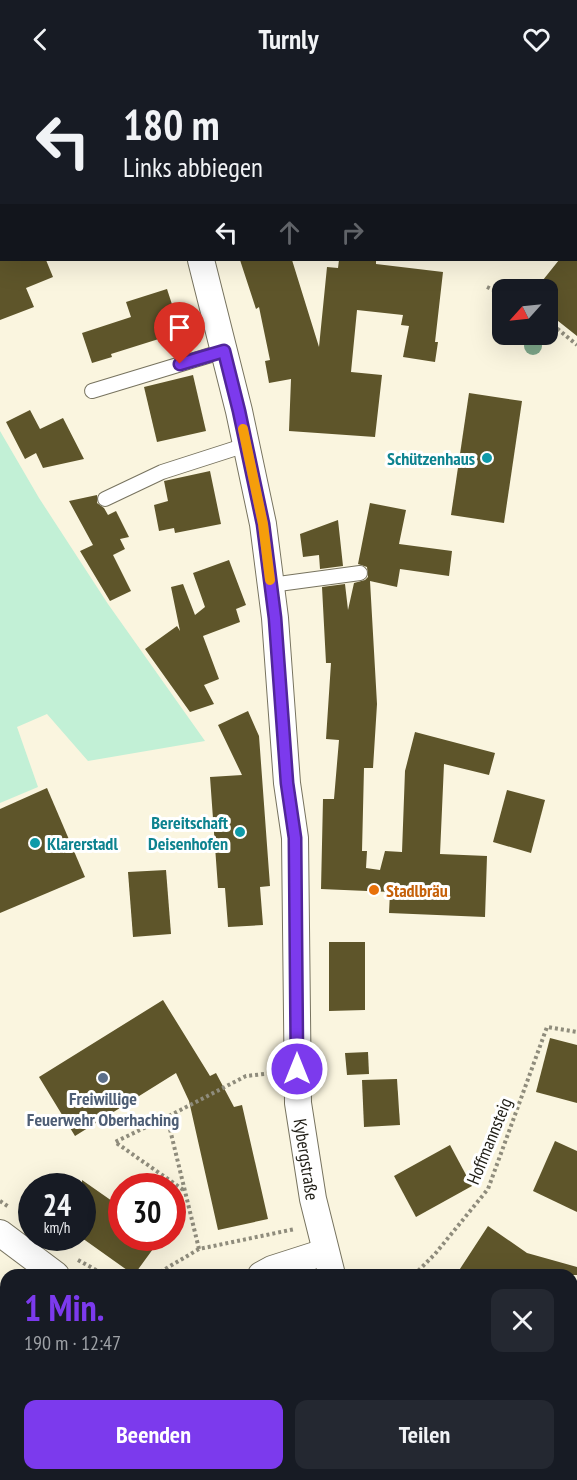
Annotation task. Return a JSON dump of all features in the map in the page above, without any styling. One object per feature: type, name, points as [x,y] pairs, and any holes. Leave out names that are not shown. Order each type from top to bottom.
[{"type":"street","name":"Kybergstraße","points":[[201,261],[246,445],[263,524],[271,585],[287,783],[295,838],[298,1103],[328,1263]]},
{"type":"street","points":[[0,1233],[48,1269]]},
{"type":"street","points":[[272,1269],[328,1263]]},
{"type":"lane","points":[[93,391],[224,351]]},
{"type":"lane","points":[[105,499],[162,472],[246,445]]},
{"type":"lane","points":[[271,585],[360,573]]},
{"type":"path","points":[[487,287],[492,289]]},
{"type":"path","points":[[558,329],[577,345]]},
{"type":"path","name":"Hoffmannsteig","points":[[420,1269],[488,1189],[547,1027],[577,1032]]},
{"type":"path","points":[[159,1173],[115,1142],[246,1076],[297,1069]]},
{"type":"path","points":[[167,1117],[181,1173]]},
{"type":"path","points":[[186,1195],[199,1249]]},
{"type":"path","points":[[165,1269],[199,1249],[319,1224]]},
{"type":"green space","points":[[0,431],[39,498],[108,604],[205,741],[88,761],[47,714],[17,727],[38,787],[0,803]]},
{"type":"building","points":[[0,261],[46,261],[53,277],[26,288],[34,307],[0,320]]},
{"type":"building","points":[[240,261],[292,261],[319,347],[327,267],[338,268],[339,261],[376,261],[376,264],[443,272],[435,362],[403,357],[409,326],[401,325],[403,315],[357,310],[351,372],[382,375],[375,437],[289,431],[291,379],[269,383],[265,361],[270,360],[259,307],[256,309]]},
{"type":"building","points":[[558,261],[577,261],[577,336],[558,321],[558,279],[544,279]]},
{"type":"building","points":[[167,289],[181,332],[111,354],[112,357],[92,363],[82,333],[131,317],[126,302]]},
{"type":"building","points":[[193,375],[206,431],[157,442],[144,387]]},
{"type":"building","name":"Schützenhaus","points":[[469,393],[522,401],[504,523],[451,515]]},
{"type":"building","points":[[30,410],[40,429],[63,418],[84,459],[43,468],[36,453],[25,459],[6,422]]},
{"type":"building","points":[[210,471],[221,524],[175,533],[174,528],[159,531],[154,505],[168,501],[164,481]]},
{"type":"building","points":[[97,495],[97,503],[108,515],[116,511],[129,537],[120,539],[125,549],[113,555],[131,591],[110,601],[80,551],[93,545],[69,501]]},
{"type":"building","points":[[370,503],[406,510],[399,544],[452,551],[449,576],[400,569],[397,587],[370,581],[377,704],[373,768],[364,768],[362,851],[367,851],[366,868],[380,870],[385,851],[402,852],[405,771],[415,732],[495,753],[489,775],[444,764],[440,854],[487,856],[485,917],[389,913],[390,892],[321,889],[323,799],[334,799],[339,740],[326,739],[331,663],[326,663],[322,587],[345,584],[348,610],[354,583],[368,577],[367,567],[358,564]]},
{"type":"building","points":[[338,520],[343,566],[320,569],[319,555],[303,557],[300,534]]},
{"type":"building","points":[[229,560],[246,605],[236,609],[240,622],[203,636],[219,679],[204,685],[214,704],[190,712],[145,649],[177,626],[180,631],[171,587],[183,584],[195,615],[205,607],[193,573]]},
{"type":"building","name":"Bereitschaft Deisenhofen","points":[[248,711],[259,736],[270,886],[260,887],[263,925],[228,927],[225,888],[218,888],[210,777],[242,775],[218,725]]},
{"type":"building","name":"Klarerstadl","points":[[47,788],[85,877],[0,913],[0,809]]},
{"type":"building","points":[[507,790],[545,800],[531,853],[493,842]]},
{"type":"building","points":[[166,870],[171,934],[133,937],[128,872]]},
{"type":"building","points":[[329,942],[365,942],[365,1010],[329,1011]]},
{"type":"building","points":[[163,1000],[210,1076],[216,1073],[234,1107],[242,1105],[268,1219],[218,1230],[189,1101],[176,1073],[75,1136],[39,1077]]},
{"type":"building","points":[[550,1038],[577,1045],[577,1103],[536,1092]]},
{"type":"building","points":[[368,1052],[369,1074],[347,1075],[345,1053]]},
{"type":"building","points":[[397,1079],[400,1125],[364,1127],[362,1080]]},
{"type":"building","points":[[555,1141],[577,1151],[577,1212],[533,1191]]},
{"type":"building","points":[[450,1145],[472,1186],[416,1217],[394,1176]]},
{"type":"building","points":[[96,1190],[108,1198],[108,1251],[152,1251],[138,1269],[126,1269],[96,1248]]},
{"type":"building","points":[[488,1226],[527,1253],[577,1267],[577,1269],[460,1269]]},
{"type":"slow traffic","points":[[243,429],[263,524],[270,580]]},
{"type":"place","name":"Schützenhaus","points":[[487,458]]},
{"type":"place","name":"Bereitschaft Deisenhofen","points":[[240,832]]},
{"type":"place","name":"Klarerstadl","points":[[35,843]]},
{"type":"place","name":"Stadlbräu","points":[[374,890]]},
{"type":"place","name":"Freiwillige Feuerwehr Oberhaching","points":[[103,1078]]},
{"type":"route","points":[[180,364],[224,351],[263,524],[275,618],[287,783],[295,838],[297,1069]]}]
